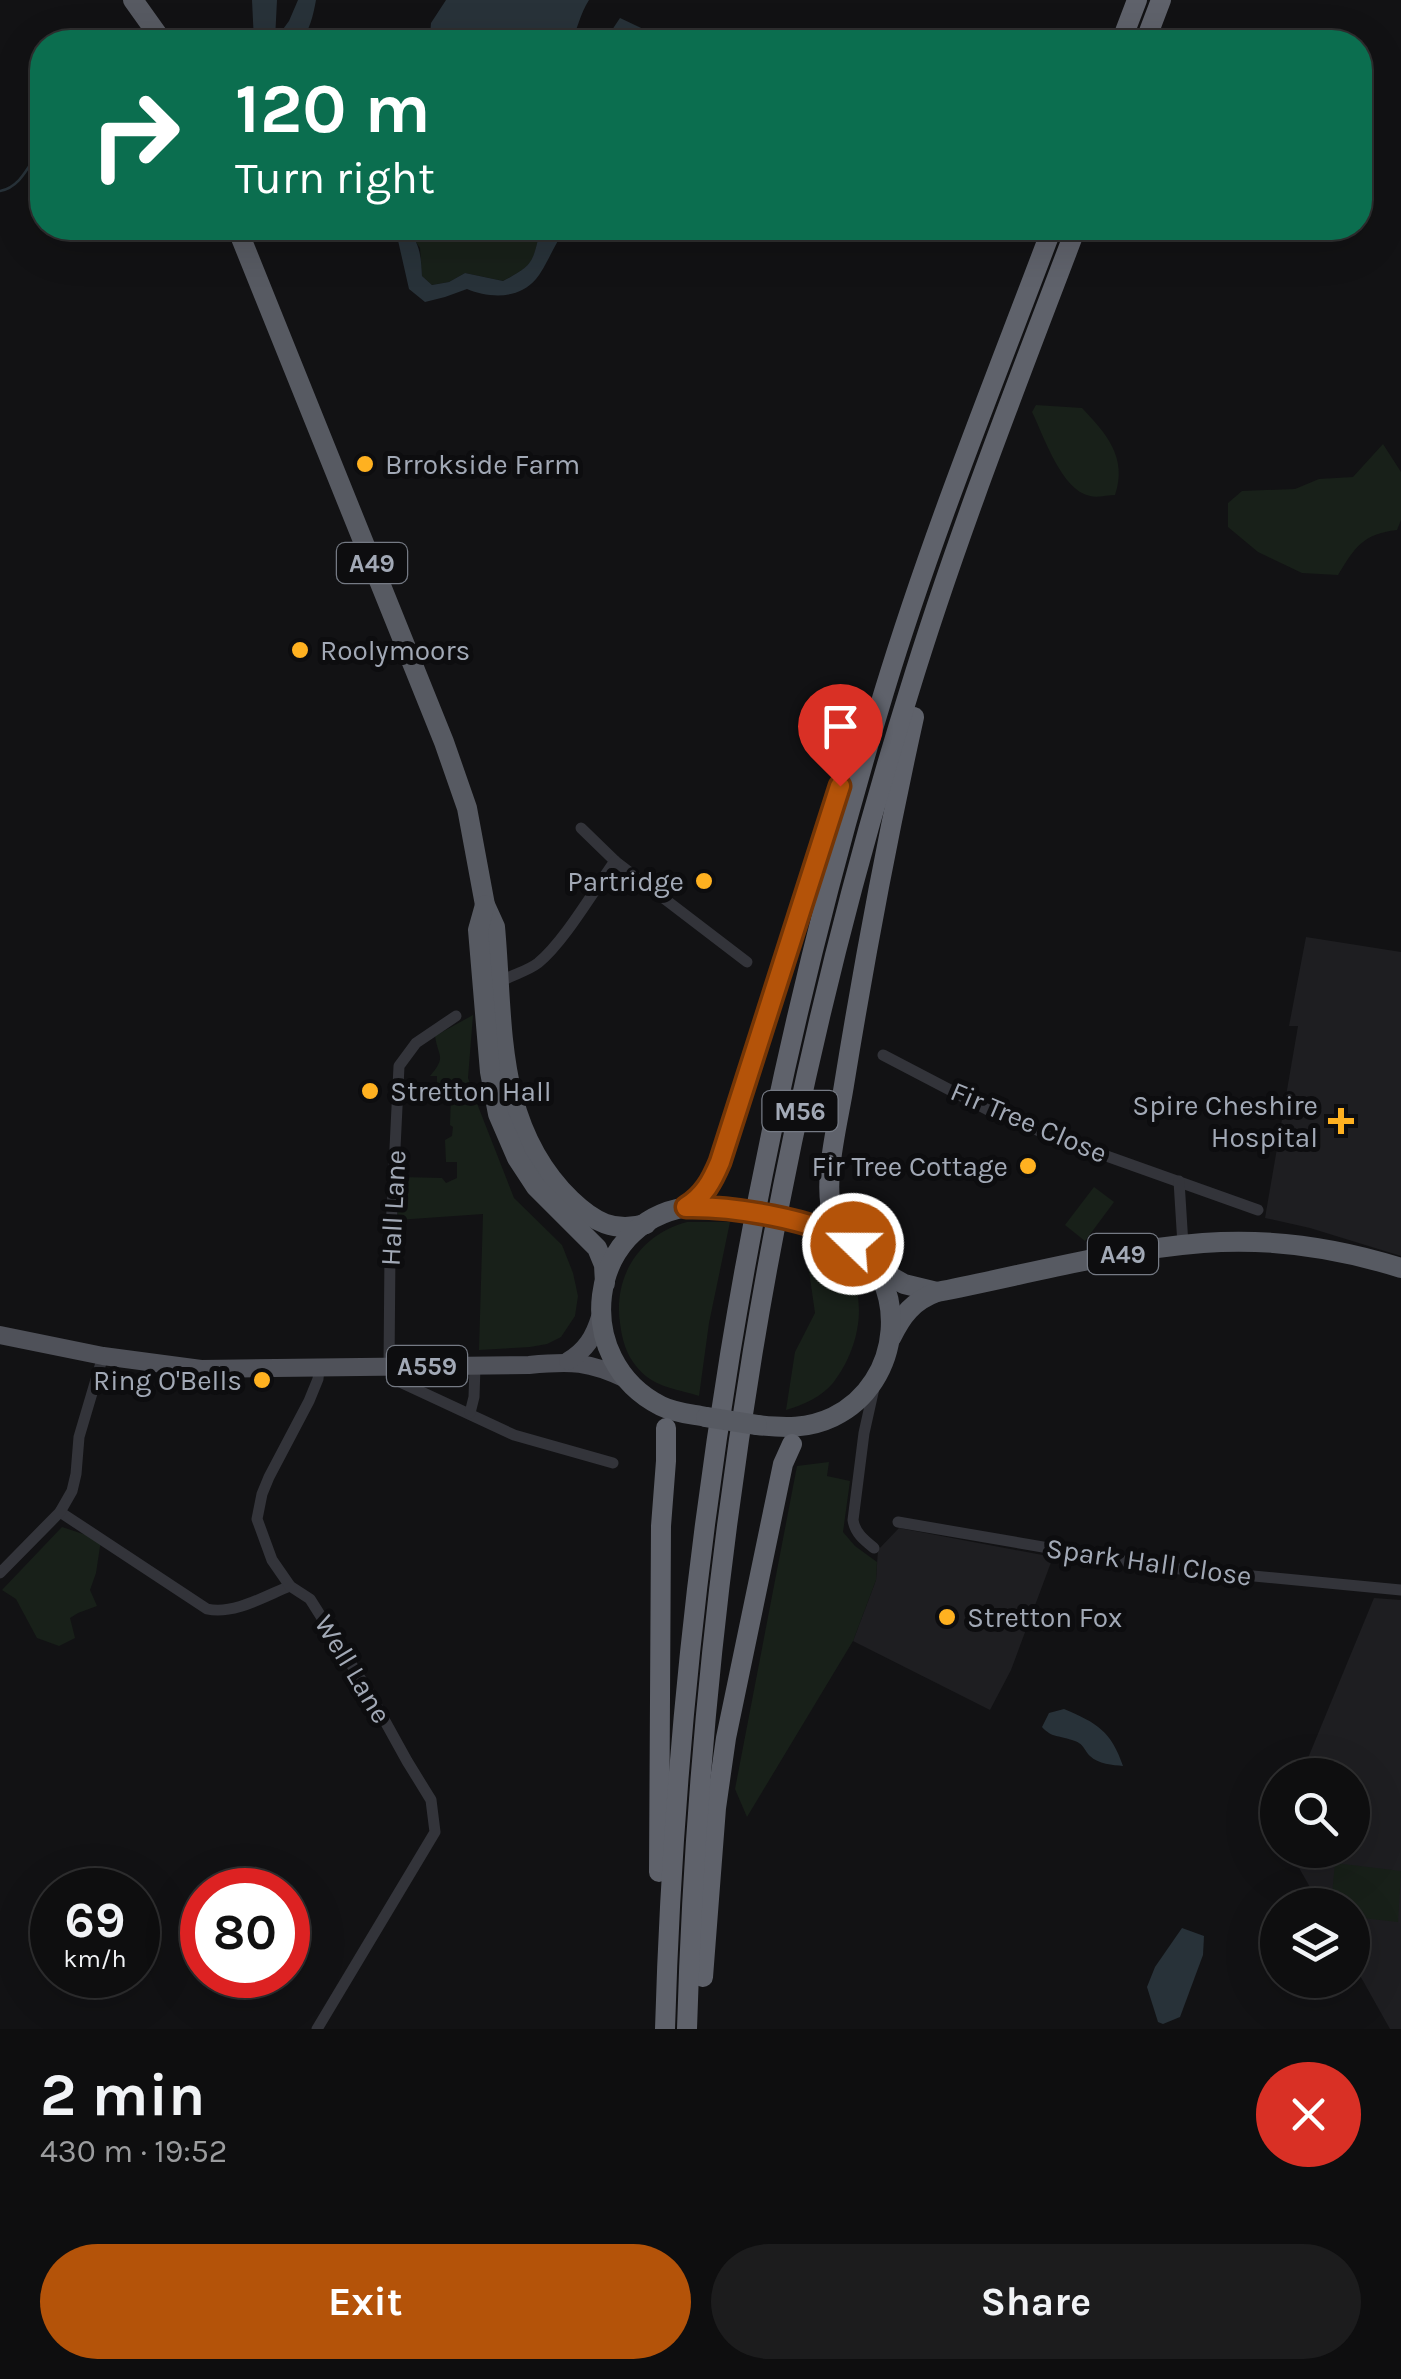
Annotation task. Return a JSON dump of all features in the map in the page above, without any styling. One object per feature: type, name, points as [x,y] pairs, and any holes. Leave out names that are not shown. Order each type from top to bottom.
[{"type":"highway","points":[[133,0],[154,30]]},
{"type":"highway","points":[[1126,30],[1137,0]]},
{"type":"highway","points":[[1149,30],[1160,0]]},
{"type":"highway","name":"A49","points":[[242,240],[467,808],[485,905],[495,927],[504,1046],[511,1094],[526,1140],[552,1180],[594,1220],[616,1228],[646,1224]]},
{"type":"highway","name":"M56","points":[[666,2024],[674,1832],[708,1502],[752,1232],[794,1028],[860,776],[915,596],[951,490],[1047,240]]},
{"type":"highway","name":"M56","points":[[687,2029],[698,1823],[731,1498],[770,1257],[812,1051],[902,713],[937,602],[1072,240]]},
{"type":"highway","name":"M56","points":[[693,1203],[713,1180],[720,1162],[846,770],[915,596]]},
{"type":"highway","name":"M56","points":[[838,1229],[828,1189],[849,1054],[874,908],[937,602]]},
{"type":"highway","name":"A49","points":[[485,905],[478,930],[490,1072],[498,1114],[517,1158],[536,1186],[597,1248],[604,1265],[605,1283]]},
{"type":"highway","points":[[876,1268],[889,1301],[891,1338],[886,1360],[859,1400],[838,1415],[814,1424],[784,1428],[757,1425],[679,1412],[658,1404],[628,1380],[610,1356],[602,1332],[605,1283],[619,1252],[646,1224],[693,1203],[838,1229],[876,1268],[904,1284],[937,1292]]},
{"type":"highway","name":"A49","points":[[891,1338],[906,1311],[937,1292],[1183,1245],[1270,1243],[1352,1255],[1401,1268]]},
{"type":"highway","name":"M56","points":[[658,1404],[666,1428],[667,1451],[661,1526],[659,1768],[659,1956],[666,2024]]},
{"type":"highway","points":[[696,2029],[726,1738],[783,1464],[792,1444],[814,1424]]},
{"type":"main road","points":[[568,1361],[591,1341],[600,1317]]},
{"type":"main road","name":"A559","points":[[0,1335],[103,1356],[201,1370],[568,1361],[595,1366],[628,1380]]},
{"type":"street","points":[[581,828],[615,861],[748,962]]},
{"type":"street","points":[[484,996],[500,981],[541,960],[615,861]]},
{"type":"street","name":"Hall Lane","points":[[389,1367],[398,1066],[416,1043],[456,1016]]},
{"type":"street","name":"Fir Tree Close","points":[[883,1056],[996,1114],[1258,1210]]},
{"type":"street","points":[[1179,1181],[1183,1245]]},
{"type":"street","points":[[0,1573],[60,1512],[72,1491],[79,1437],[103,1356]]},
{"type":"street","points":[[470,1414],[475,1366]]},
{"type":"street","name":"Well Lane","points":[[317,2029],[435,1832],[432,1800],[310,1599],[290,1586],[272,1560],[258,1519],[269,1477],[316,1386],[319,1368]]},
{"type":"street","points":[[874,1548],[861,1538],[853,1520],[876,1379]]},
{"type":"street","points":[[400,1382],[514,1435],[614,1463]]},
{"type":"street","points":[[838,1415],[856,1422],[864,1434]]},
{"type":"street","points":[[60,1512],[207,1610],[233,1608],[290,1586]]},
{"type":"street","name":"Spark Hall Close","points":[[898,1522],[1159,1568],[1401,1590]]},
{"type":"shaded area","points":[[252,0],[277,0],[276,30],[253,30]]},
{"type":"shaded area","points":[[298,0],[316,0],[309,28],[282,30]]},
{"type":"shaded area","points":[[446,0],[589,0],[576,30],[430,30]]},
{"type":"shaded area","points":[[620,18],[645,30],[612,30]]},
{"type":"shaded area","points":[[398,240],[414,240],[422,276],[432,285],[465,273],[503,281],[531,260],[538,240],[559,240],[539,275],[529,286],[512,294],[467,289],[425,302],[409,289]]},
{"type":"shaded area","points":[[414,240],[538,240],[531,261],[503,281],[465,273],[432,285],[422,276],[420,248]]},
{"type":"shaded area","points":[[1036,405],[1082,408],[1091,417],[1117,458],[1115,495],[1090,496],[1070,484],[1032,412]]},
{"type":"shaded area","points":[[1383,444],[1401,472],[1401,520],[1397,530],[1361,544],[1338,575],[1302,573],[1258,552],[1228,527],[1228,503],[1242,491],[1295,489],[1319,479],[1353,477]]},
{"type":"shaded area","name":"Spire Cheshire Hospital","points":[[1306,937],[1401,952],[1401,1256],[1265,1218],[1298,1026],[1289,1026]]},
{"type":"shaded area","points":[[473,1015],[468,1078],[478,1106],[514,1198],[562,1245],[573,1273],[578,1296],[575,1316],[561,1337],[547,1344],[479,1350],[483,1214],[397,1220],[401,1177],[442,1178],[446,1183],[457,1178],[457,1162],[446,1162],[445,1140],[452,1136],[453,1127],[451,1096],[437,1095],[437,1076],[430,1076],[440,1060],[435,1036]]},
{"type":"shaded area","points":[[1094,1187],[1114,1202],[1085,1241],[1065,1225]]},
{"type":"shaded area","points":[[687,1222],[730,1222],[699,1396],[665,1386],[643,1373],[627,1351],[620,1323],[621,1289],[634,1259],[656,1236]]},
{"type":"shaded area","points":[[816,1243],[837,1255],[855,1285],[859,1319],[856,1336],[833,1383],[811,1400],[786,1410],[795,1352],[815,1313],[809,1271]]},
{"type":"shaded area","points":[[829,1462],[827,1476],[850,1481],[843,1532],[877,1562],[876,1580],[853,1641],[747,1817],[735,1789],[797,1466]]},
{"type":"shaded area","points":[[62,1527],[101,1540],[90,1590],[97,1606],[70,1618],[75,1638],[59,1646],[37,1638],[16,1599],[2,1590]]},
{"type":"shaded area","points":[[899,1528],[1053,1557],[1011,1670],[990,1710],[853,1641],[876,1580],[878,1550]]},
{"type":"shaded area","points":[[1374,1598],[1401,1600],[1401,2029],[1390,2029],[1370,1993],[1370,1888],[1310,1888],[1299,1868],[1370,1868],[1370,1758],[1308,1758]]},
{"type":"shaded area","points":[[1064,1709],[1101,1730],[1123,1766],[1097,1761],[1079,1743],[1052,1735],[1042,1727],[1049,1713]]},
{"type":"shaded area","points":[[1335,1868],[1401,1871],[1398,1922],[1370,1919],[1370,1888],[1333,1888]]},
{"type":"shaded area","points":[[1182,1928],[1204,1936],[1203,1955],[1180,2017],[1163,2024],[1158,2022],[1147,1987],[1155,1967]]},
{"type":"waterway","points":[[0,191],[20,180],[30,165]]},
{"type":"place","name":"Brrokside Farm","points":[[365,464]]},
{"type":"place","name":"Roolymoors","points":[[300,650]]},
{"type":"place","name":"Partridge","points":[[704,881]]},
{"type":"place","name":"Stretton Hall","points":[[370,1091]]},
{"type":"place","name":"Spire Cheshire Hospital","points":[[1341,1121]]},
{"type":"place","name":"Fir Tree Cottage","points":[[1028,1166]]},
{"type":"place","name":"Ring O'Bells","points":[[262,1380]]},
{"type":"place","name":"Stretton Fox","points":[[947,1617]]},
{"type":"route","points":[[840,786],[720,1162],[700,1198],[686,1207],[792,1221],[829,1231],[853,1244]]}]
